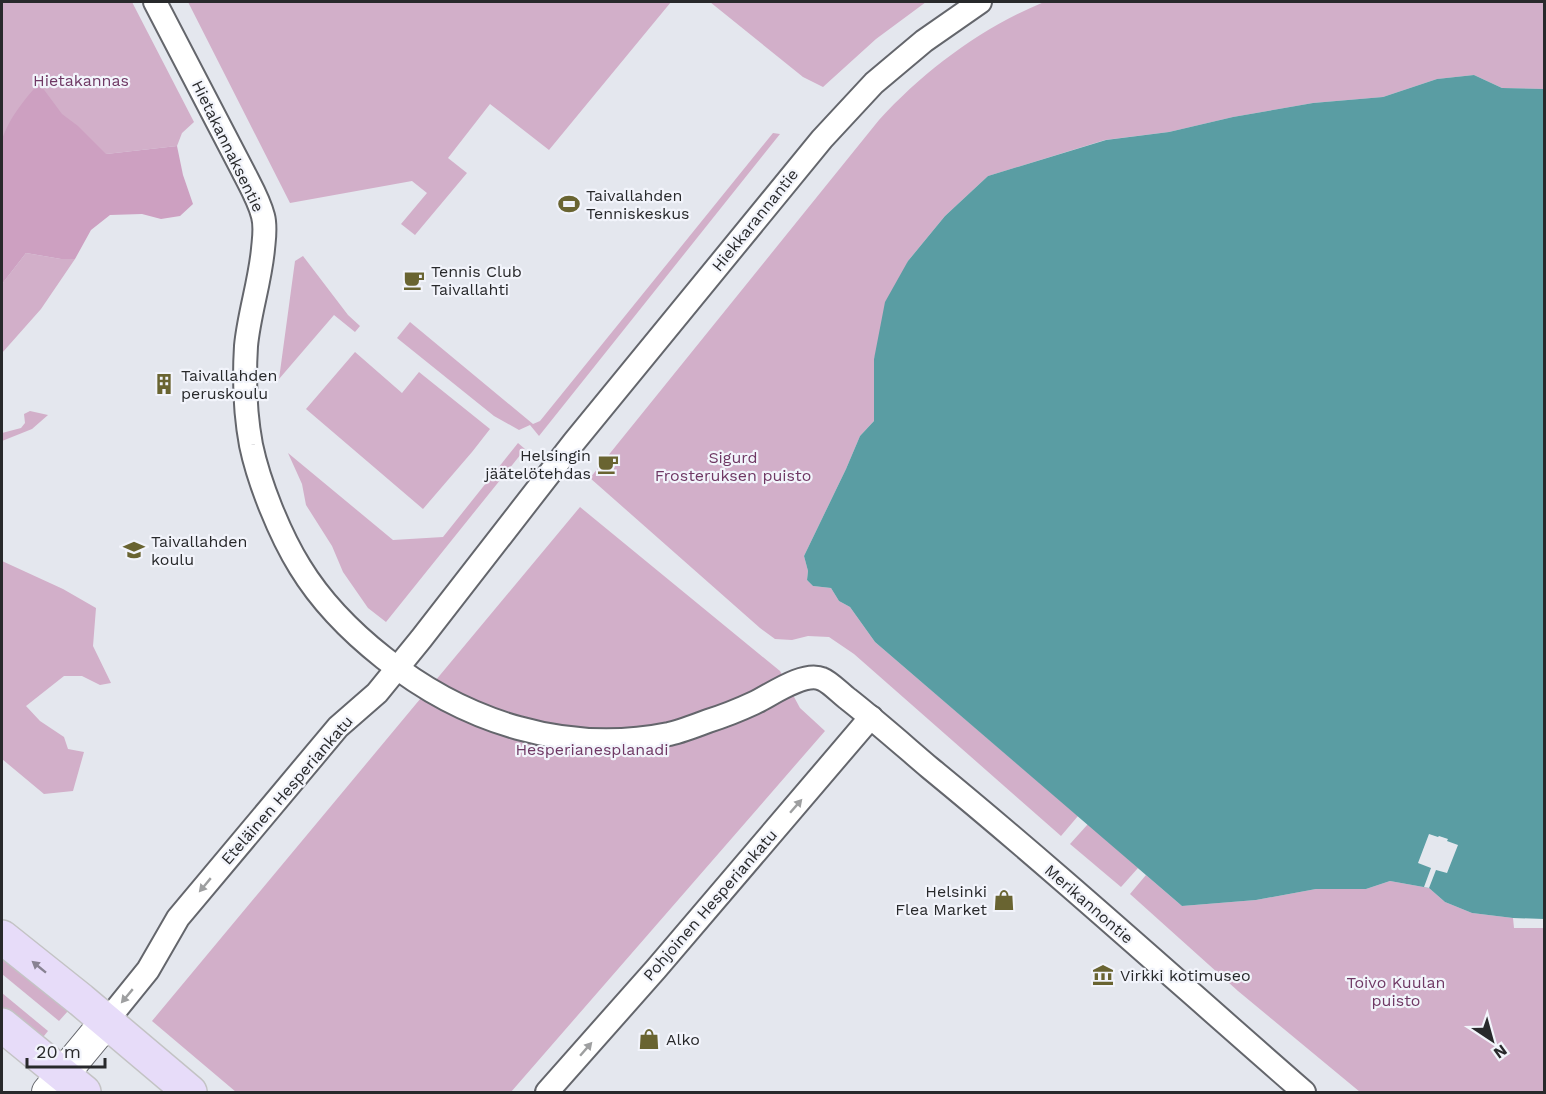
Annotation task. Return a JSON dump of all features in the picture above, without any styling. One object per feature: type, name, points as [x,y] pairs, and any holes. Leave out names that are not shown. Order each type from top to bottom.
[{"type":"main road","points":[[2,937],[190,1092]]},
{"type":"main road","points":[[2,1026],[65,1087]]},
{"type":"street","name":"Hietakannaksentie","points":[[155,2],[243,171],[264,218],[262,261],[247,342],[245,382],[252,447],[266,495],[298,563],[315,590],[345,624],[396,668],[416,682],[472,713],[512,728],[559,737],[590,740],[634,739],[672,734],[752,704],[796,681],[810,677],[822,678],[871,717]]},
{"type":"street","name":"Hiekkarannantie","points":[[556,465],[822,139],[874,83],[924,41],[980,2]]},
{"type":"street","name":"Eteläinen Hesperiankatu","points":[[65,1087],[106,1022],[148,970],[178,918],[338,727],[377,693],[556,465]]},
{"type":"street","name":"Pohjoinen Hesperiankatu","points":[[547,1092],[871,717]]},
{"type":"street","name":"Merikannontie","points":[[871,717],[1304,1092]]},
{"type":"green space","name":"Hietakannas","points":[[2,2],[132,2],[194,122],[182,133],[177,146],[106,154],[2,192]]},
{"type":"green space","points":[[188,2],[671,2],[549,150],[490,104],[448,158],[467,173],[415,235],[401,224],[427,193],[412,181],[290,203]]},
{"type":"green space","points":[[710,2],[926,2],[876,39],[823,87],[803,77]]},
{"type":"green space","name":"Sigurd Frosteruksen puisto","points":[[1044,2],[1544,2],[1544,89],[1502,88],[1474,75],[1437,79],[1383,97],[1313,103],[1233,117],[1169,132],[1105,140],[988,176],[945,216],[908,261],[874,359],[874,421],[860,436],[804,556],[808,571],[807,580],[813,586],[831,588],[839,601],[850,607],[875,642],[1078,816],[1061,836],[854,654],[829,637],[775,639],[590,478],[879,120],[915,84],[955,52],[998,24]]},
{"type":"green space","points":[[773,133],[780,134],[539,436],[530,425],[519,430],[494,416],[397,338],[410,322],[533,424],[540,421]]},
{"type":"green space","points":[[26,253],[75,259],[41,309],[2,353],[2,284]]},
{"type":"green space","points":[[303,256],[348,315],[360,326],[355,332],[334,315],[279,379],[295,261]]},
{"type":"green space","points":[[355,352],[402,393],[419,372],[490,429],[423,509],[306,409]]},
{"type":"green space","points":[[30,411],[48,415],[32,429],[2,441],[2,433],[21,428],[25,423],[24,414]]},
{"type":"green space","points":[[518,443],[525,449],[386,622],[368,608],[343,572],[332,546],[306,505],[302,484],[288,453],[393,540],[443,537]]},
{"type":"green space","name":"Hesperianesplanadi","points":[[580,507],[780,671],[800,708],[825,731],[511,1092],[236,1092],[152,1021]]},
{"type":"green space","points":[[2,561],[63,589],[96,608],[93,646],[111,683],[100,685],[82,676],[64,676],[26,706],[40,721],[64,737],[68,749],[84,752],[73,791],[44,794],[2,759]]},
{"type":"green space","points":[[1088,824],[1138,868],[1121,887],[1070,844]]},
{"type":"green space","name":"Toivo Kuulan puisto","points":[[1146,875],[1182,906],[1256,900],[1316,889],[1366,889],[1390,881],[1429,888],[1445,902],[1472,913],[1513,918],[1514,928],[1544,928],[1544,1092],[1360,1092],[1238,991],[1130,894]]},
{"type":"green space","points":[[2,956],[68,1011],[59,1021],[2,974]]},
{"type":"green space","points":[[2,993],[48,1031],[39,1042],[2,1011]]},
{"type":"shaded area","points":[[39,83],[62,114],[78,126],[106,154],[177,146],[183,175],[193,204],[180,216],[161,219],[142,214],[110,215],[91,230],[75,259],[26,253],[2,284],[2,139],[13,116]]},
{"type":"water","points":[[1474,75],[1502,88],[1544,89],[1544,919],[1472,913],[1445,902],[1429,888],[1390,881],[1366,889],[1316,889],[1256,900],[1182,906],[875,642],[850,607],[839,601],[831,588],[813,586],[807,580],[808,571],[804,556],[860,436],[874,421],[874,359],[885,302],[908,261],[945,216],[988,176],[1106,140],[1169,132],[1233,117],[1313,103],[1383,97],[1437,79]]},
{"type":"pier","points":[[1429,834],[1448,839],[1447,841],[1458,845],[1447,873],[1436,870],[1429,888],[1424,887],[1431,868],[1418,863]]},
{"type":"place","name":"Taivallahden Tenniskeskus","points":[[569,204]]},
{"type":"place","name":"Tennis Club Taivallahti","points":[[414,280]]},
{"type":"place","name":"Taivallahden peruskoulu","points":[[164,384]]},
{"type":"place","name":"Helsingin jäätelötehdas","points":[[608,464]]},
{"type":"place","name":"Taivallahden koulu","points":[[134,550]]},
{"type":"place","name":"Helsinki Flea Market","points":[[1004,900]]},
{"type":"place","name":"Virkki kotimuseo","points":[[1103,975]]},
{"type":"place","name":"Alko","points":[[649,1039]]}]
